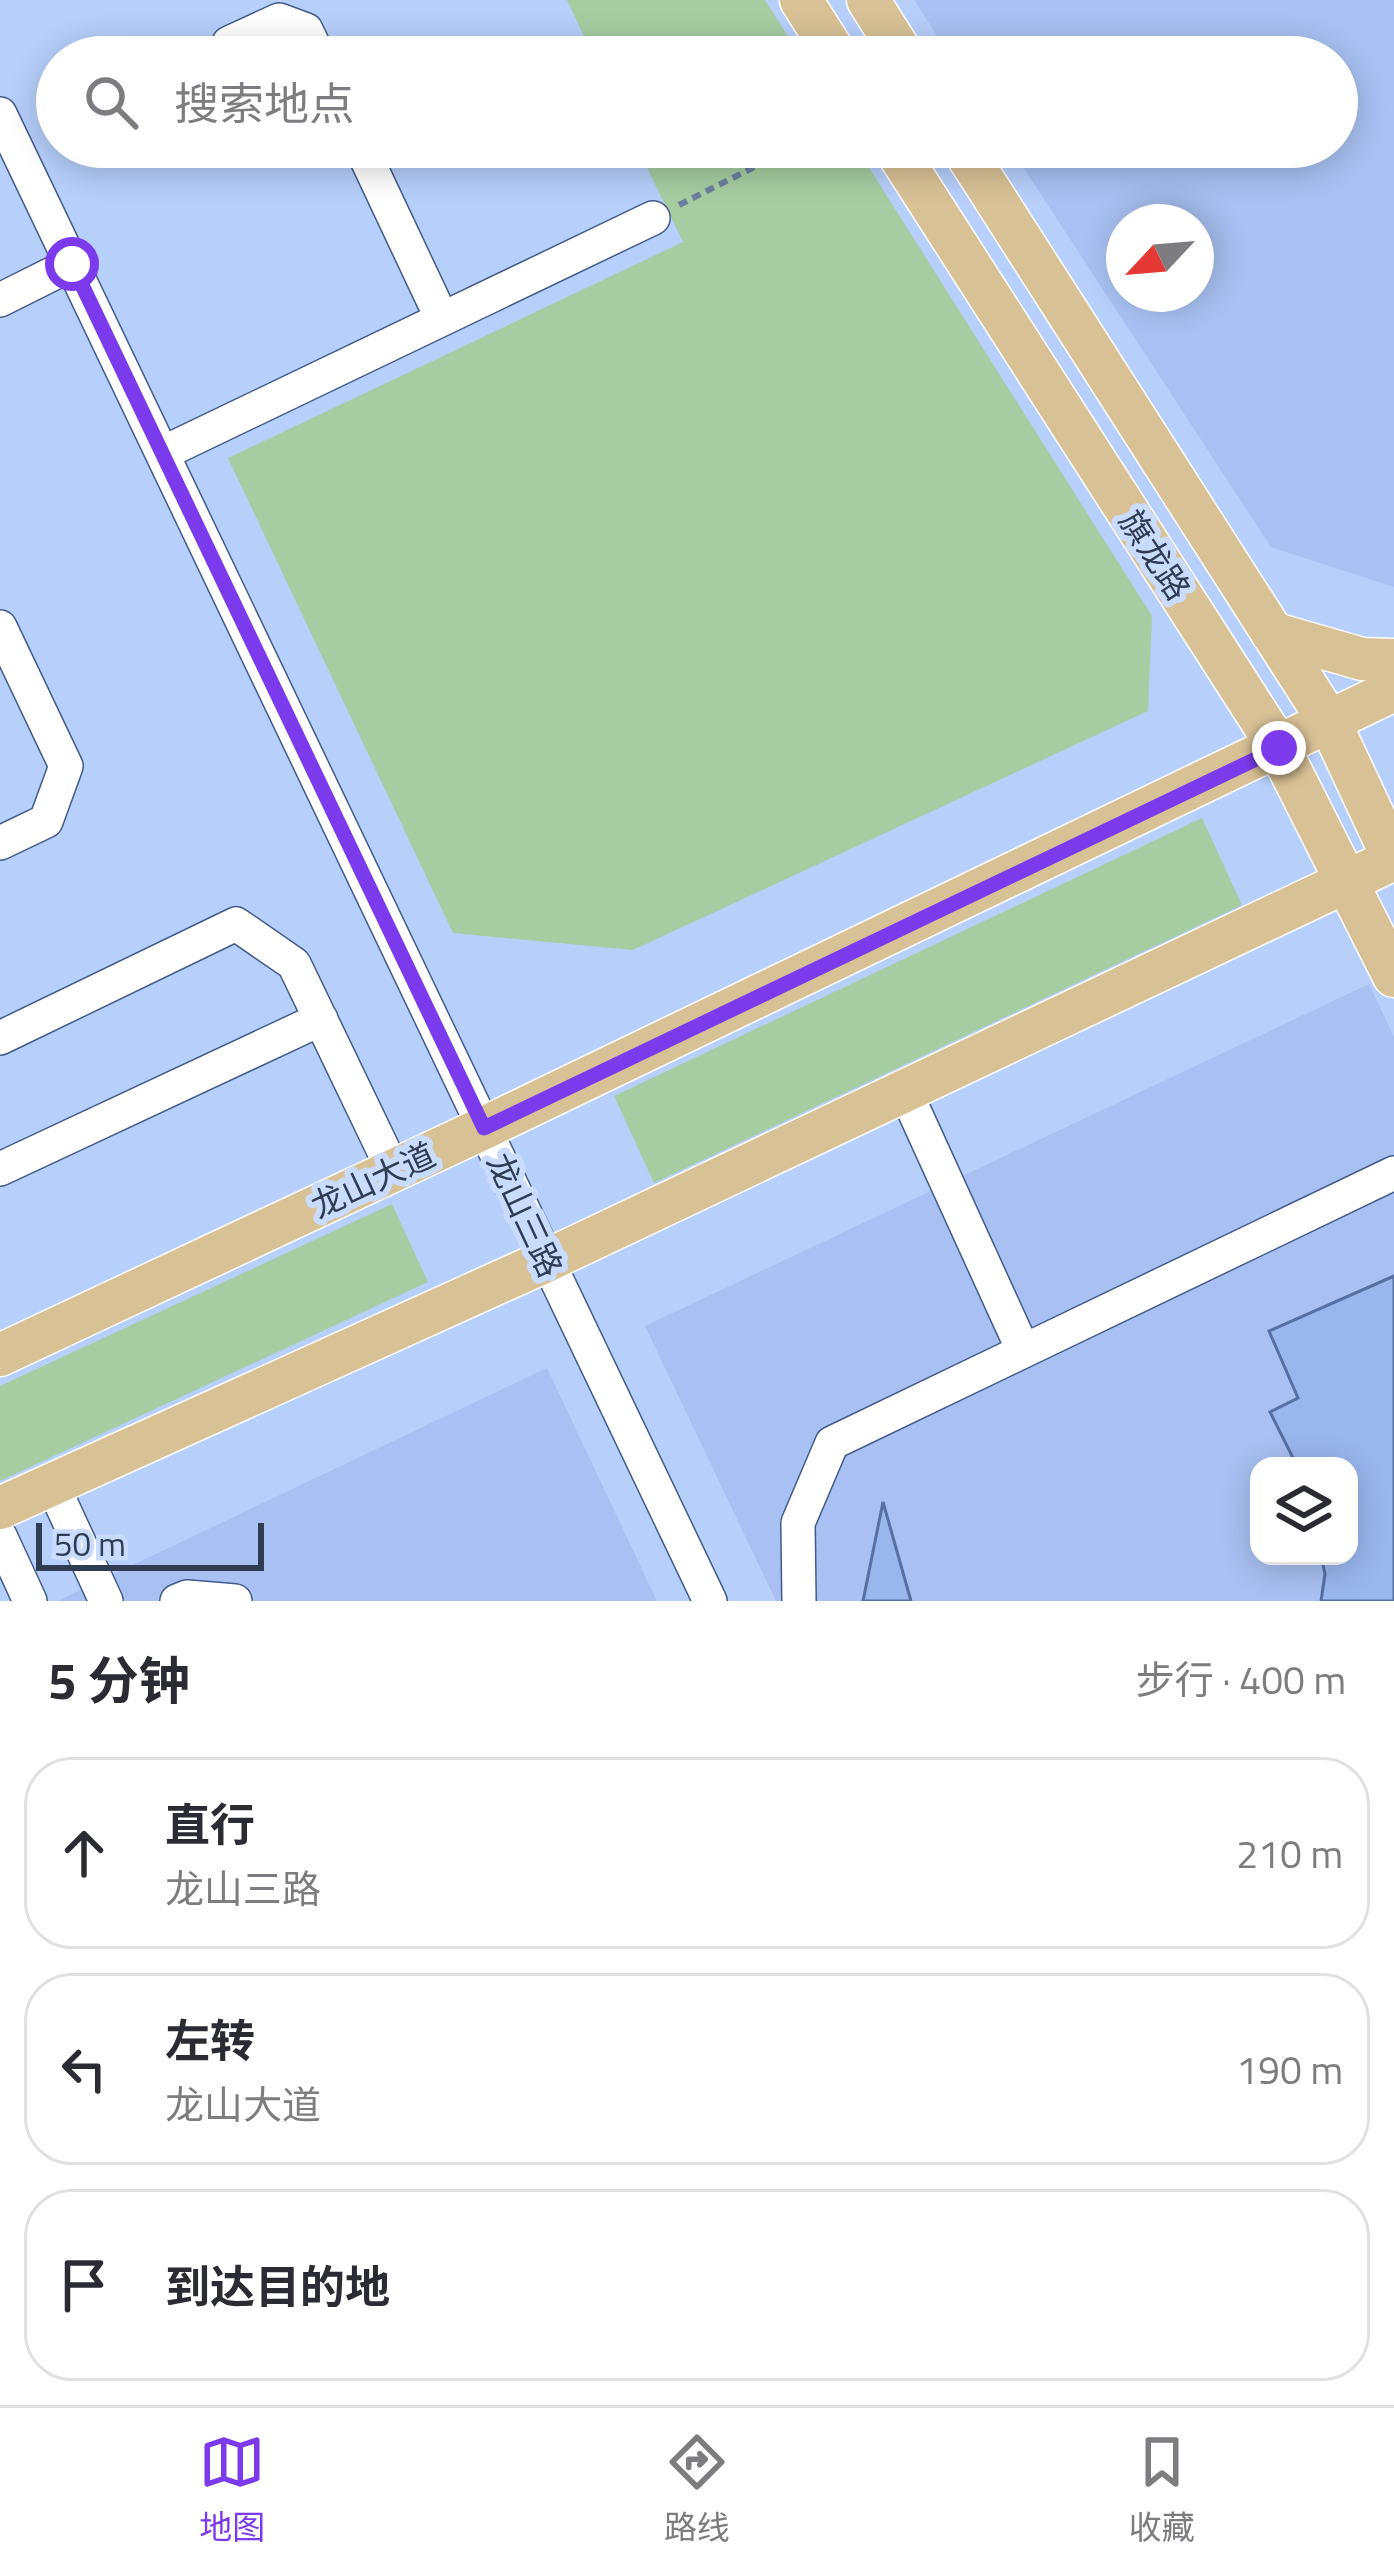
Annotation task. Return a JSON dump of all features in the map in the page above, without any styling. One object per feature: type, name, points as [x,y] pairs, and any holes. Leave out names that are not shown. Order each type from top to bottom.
[{"type":"main road","points":[[800,0],[823,36]]},
{"type":"main road","points":[[868,0],[891,36]]},
{"type":"main road","name":"旗龙路","points":[[908,168],[1279,748],[1394,976]]},
{"type":"main road","points":[[0,1508],[546,1261],[1394,859],[1330,723],[975,168]]},
{"type":"main road","points":[[1272,633],[1362,659],[1394,659]]},
{"type":"main road","name":"龙山大道","points":[[0,1355],[1394,690]]},
{"type":"street","points":[[244,36],[278,20],[306,29],[309,36]]},
{"type":"street","name":"龙山三路","points":[[0,114],[710,1601]]},
{"type":"street","points":[[371,168],[442,320]]},
{"type":"street","points":[[163,453],[653,218]]},
{"type":"street","points":[[0,299],[72,264]]},
{"type":"street","points":[[0,627],[66,766],[46,821],[0,843]]},
{"type":"street","points":[[0,1038],[236,924],[294,964],[393,1170]]},
{"type":"street","points":[[0,1169],[321,1019]]},
{"type":"street","points":[[906,1093],[1023,1350]]},
{"type":"street","points":[[800,1601],[798,1523],[832,1443],[1394,1173]]},
{"type":"street","points":[[52,1484],[106,1601]]},
{"type":"street","points":[[0,1536],[30,1601]]},
{"type":"street","points":[[177,1601],[187,1597],[236,1601]]},
{"type":"path","points":[[653,218],[753,168]]},
{"type":"shaded area","points":[[914,0],[1394,0],[1394,587],[1271,547],[1118,312],[1214,312],[1214,204],[1106,204],[1106,294],[1024,168],[1358,168],[1358,36],[937,36]]},
{"type":"shaded area","points":[[1369,984],[1394,1037],[1394,1601],[776,1601],[645,1326]]},
{"type":"shaded area","points":[[547,1368],[657,1601],[57,1601]]},
{"type":"green space","points":[[567,0],[765,0],[788,36],[584,36]]},
{"type":"green space","points":[[647,168],[869,168],[1152,616],[1148,711],[633,950],[453,933],[228,458],[683,242]]},
{"type":"green space","points":[[1202,818],[1242,905],[654,1183],[614,1096]]},
{"type":"green space","points":[[392,1204],[428,1282],[0,1481],[0,1386]]},
{"type":"building","points":[[1394,1276],[1394,1601],[1321,1601],[1323,1565],[1358,1565],[1358,1457],[1292,1457],[1270,1412],[1298,1398],[1269,1331]]},
{"type":"building","points":[[883,1502],[911,1601],[863,1601]]},
{"type":"route","points":[[72,264],[484,1128],[1279,748]]}]
